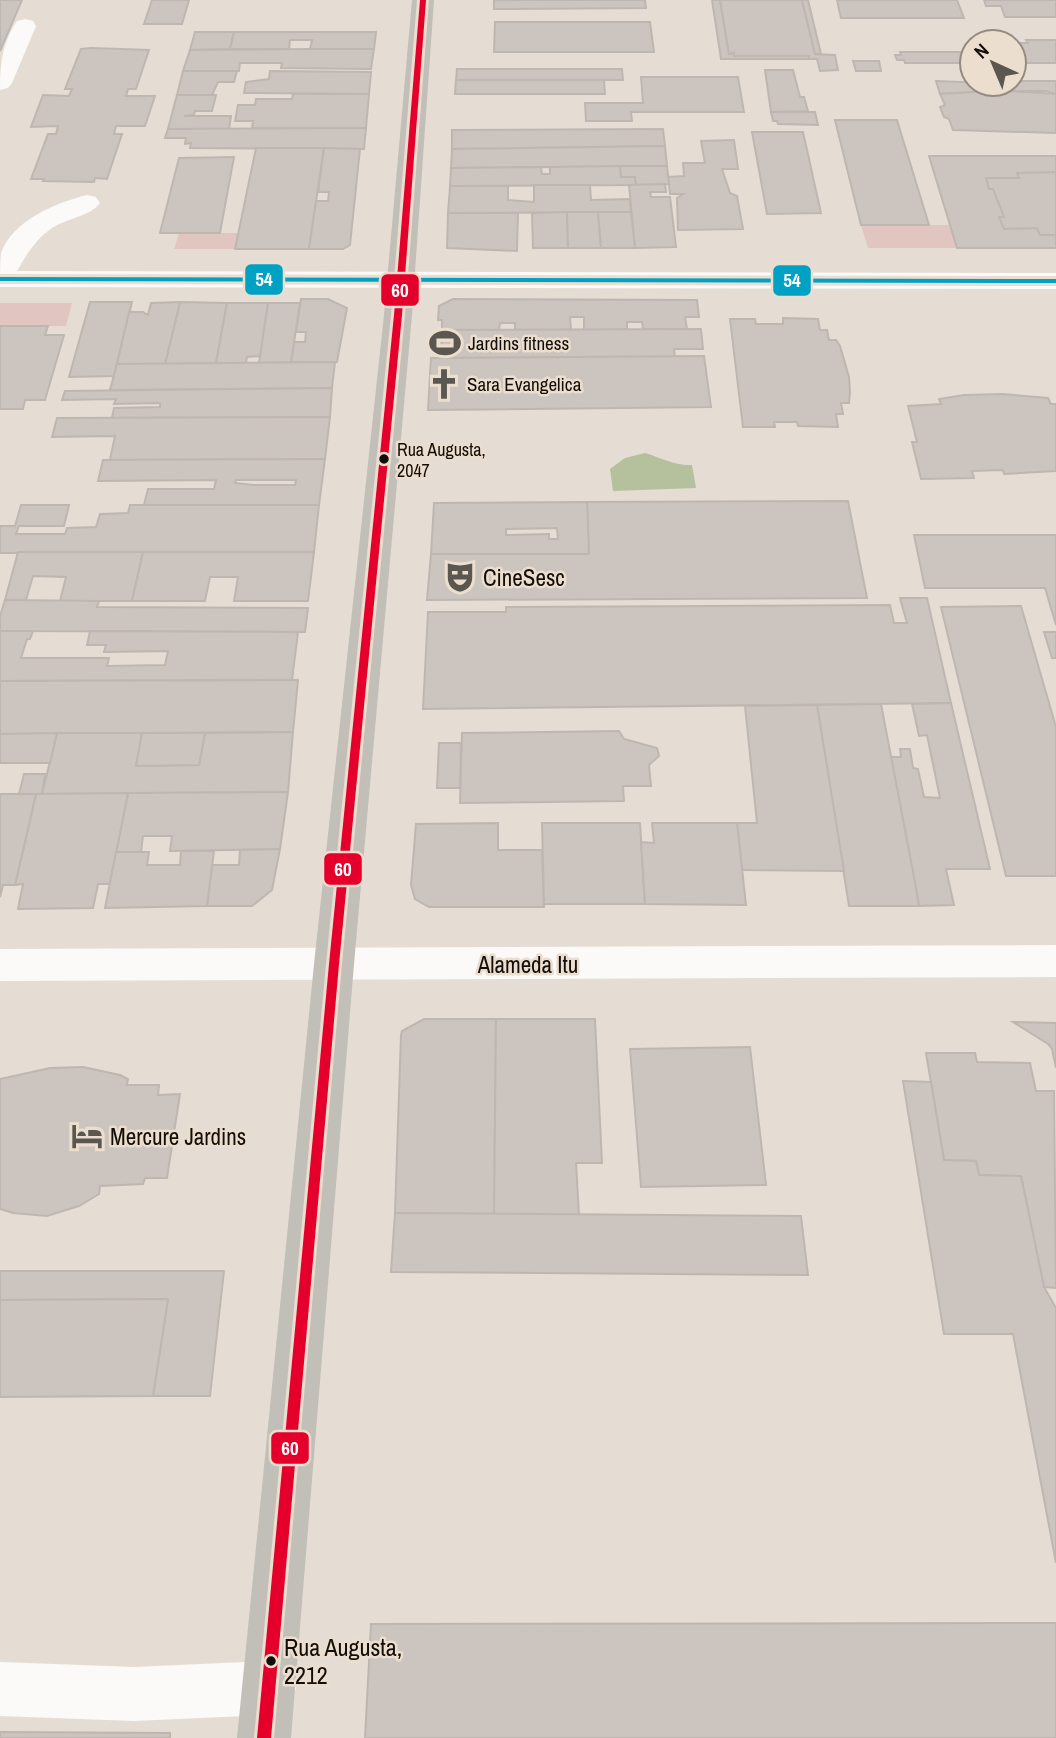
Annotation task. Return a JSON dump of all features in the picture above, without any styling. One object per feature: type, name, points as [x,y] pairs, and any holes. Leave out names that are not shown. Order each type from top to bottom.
[{"type":"main road","points":[[267,1713],[334,964],[400,278],[423,0]]},
{"type":"street","points":[[0,83],[24,26]]},
{"type":"street","points":[[0,277],[33,226],[87,203]]},
{"type":"street","points":[[0,277],[1056,281]]},
{"type":"street","name":"Alameda Itu","points":[[0,965],[1056,961]]},
{"type":"street","points":[[0,1689],[86,1695],[208,1693],[267,1713]]},
{"type":"shaded area","points":[[861,225],[950,225],[957,248],[868,248]]},
{"type":"shaded area","points":[[179,233],[238,233],[235,249],[174,249]]},
{"type":"shaded area","points":[[0,303],[72,303],[66,326],[0,326]]},
{"type":"shaded area","points":[[645,453],[674,463],[692,465],[696,488],[613,491],[610,469],[625,458]]},
{"type":"building","points":[[0,0],[22,0],[0,51]]},
{"type":"building","points":[[152,0],[189,0],[182,24],[144,24]]},
{"type":"building","points":[[494,0],[645,0],[646,8],[494,9]]},
{"type":"building","points":[[712,0],[720,0],[729,54],[809,56],[809,59],[721,59]]},
{"type":"building","points":[[720,0],[802,0],[815,54],[835,55],[838,70],[820,71],[817,59],[809,59],[809,56],[729,54]]},
{"type":"building","points":[[802,0],[808,0],[821,54],[815,54]]},
{"type":"building","points":[[837,0],[957,0],[964,18],[841,18]]},
{"type":"building","points":[[984,0],[1056,0],[1056,17],[1005,17],[1001,6],[986,6]]},
{"type":"building","points":[[495,22],[650,22],[654,52],[494,52]]},
{"type":"building","points":[[195,32],[234,32],[230,49],[190,50]]},
{"type":"building","points":[[234,32],[376,32],[374,49],[310,49],[312,40],[290,40],[289,49],[230,49]]},
{"type":"building","points":[[1028,40],[1056,40],[1056,63],[1028,63]]},
{"type":"building","points":[[81,49],[149,50],[136,89],[128,89],[126,96],[155,96],[145,126],[116,126],[114,134],[122,134],[107,179],[95,178],[94,182],[31,179],[48,134],[56,134],[58,126],[31,127],[43,95],[69,96],[72,89],[65,89]]},
{"type":"building","points":[[374,49],[371,69],[281,68],[282,63],[240,63],[239,71],[183,71],[190,50]]},
{"type":"building","points":[[900,52],[958,52],[958,63],[905,63],[904,60],[897,60],[895,55],[901,55]]},
{"type":"building","points":[[853,61],[879,61],[881,71],[856,71]]},
{"type":"building","points":[[457,69],[622,69],[623,80],[456,80]]},
{"type":"building","points":[[765,70],[793,70],[800,97],[804,97],[808,111],[771,112]]},
{"type":"building","points":[[183,71],[237,71],[234,82],[218,82],[212,95],[177,95]]},
{"type":"building","points":[[270,71],[371,72],[369,94],[244,93],[246,82],[269,79]]},
{"type":"building","points":[[641,77],[738,77],[744,112],[631,112],[632,121],[586,121],[585,103],[643,103]]},
{"type":"building","points":[[456,80],[604,80],[605,94],[455,94]]},
{"type":"building","points":[[936,81],[958,82],[958,93],[940,94]]},
{"type":"building","points":[[1028,81],[1056,81],[1056,94],[1028,91]]},
{"type":"building","points":[[1028,92],[1056,94],[1056,133],[953,130],[940,107],[945,105],[940,94],[958,93],[958,98],[1028,98]]},
{"type":"building","points":[[293,94],[369,94],[366,128],[252,128],[253,121],[235,121],[238,105],[255,105],[256,99],[292,99]]},
{"type":"building","points":[[177,95],[216,95],[212,111],[195,111],[194,115],[184,116],[231,116],[229,129],[168,129]]},
{"type":"building","points":[[771,112],[815,112],[818,125],[778,124],[773,121]]},
{"type":"building","points":[[835,120],[897,120],[929,225],[861,225]]},
{"type":"building","points":[[366,128],[364,149],[190,148],[191,143],[185,144],[186,138],[165,138],[168,129]]},
{"type":"building","points":[[663,129],[665,146],[452,149],[452,130]]},
{"type":"building","points":[[752,132],[803,132],[821,213],[767,214]]},
{"type":"building","points":[[734,140],[738,169],[722,169],[730,193],[737,196],[743,229],[678,230],[677,198],[683,194],[670,194],[668,177],[684,176],[683,163],[705,163],[701,141]]},
{"type":"building","points":[[665,146],[667,166],[451,168],[452,149]]},
{"type":"building","points":[[256,148],[324,148],[309,249],[235,249]]},
{"type":"building","points":[[324,148],[360,149],[350,245],[343,249],[309,249],[316,201],[328,201],[329,192],[318,192]]},
{"type":"building","points":[[929,156],[1056,156],[1056,248],[957,248]]},
{"type":"building","points":[[234,157],[220,233],[160,233],[179,158]]},
{"type":"building","points":[[620,166],[621,177],[635,177],[636,185],[450,186],[451,168],[541,167],[542,174],[550,174],[550,167]]},
{"type":"building","points":[[620,166],[667,166],[669,184],[636,185],[635,177],[621,177]]},
{"type":"building","points":[[1056,172],[1056,235],[1040,235],[1037,228],[1004,229],[999,217],[1004,217],[986,178],[1019,178],[1017,173]]},
{"type":"building","points":[[665,184],[666,192],[650,192],[651,197],[670,197],[676,247],[635,248],[629,185]]},
{"type":"building","points":[[534,185],[590,185],[591,200],[630,199],[631,212],[448,213],[450,186],[508,186],[508,200],[534,202]]},
{"type":"building","points":[[567,212],[568,248],[533,248],[532,213]]},
{"type":"building","points":[[567,212],[598,212],[601,248],[568,248]]},
{"type":"building","points":[[598,212],[631,212],[635,248],[601,248]]},
{"type":"building","points":[[448,213],[518,213],[517,251],[447,248]]},
{"type":"building","points":[[301,299],[328,299],[347,308],[337,362],[291,362],[294,342],[305,342],[306,332],[296,332]]},
{"type":"building","points":[[453,299],[697,300],[699,317],[685,317],[687,329],[643,329],[642,322],[627,322],[627,329],[584,330],[584,317],[570,317],[571,330],[515,330],[515,323],[500,323],[499,330],[442,330],[442,320],[438,320],[439,306]]},
{"type":"building","points":[[90,302],[132,302],[114,376],[69,377]]},
{"type":"building","points":[[180,302],[227,303],[216,363],[165,364]]},
{"type":"building","points":[[180,302],[165,364],[117,364],[129,312],[143,312],[148,315],[151,303]]},
{"type":"building","points":[[227,303],[268,303],[261,356],[247,357],[246,363],[216,363]]},
{"type":"building","points":[[268,303],[300,303],[291,362],[259,363]]},
{"type":"building","points":[[783,318],[818,319],[820,330],[827,330],[829,340],[836,340],[840,346],[849,377],[850,392],[849,403],[841,403],[843,414],[836,414],[838,427],[798,426],[797,422],[774,422],[775,427],[743,427],[730,319],[755,319],[756,324],[783,324]]},
{"type":"building","points":[[0,326],[48,326],[45,335],[64,335],[45,400],[25,400],[23,409],[0,409]]},
{"type":"building","points":[[701,329],[703,349],[674,349],[675,357],[441,358],[442,330]]},
{"type":"building","points":[[704,356],[711,407],[428,410],[431,358]]},
{"type":"building","points":[[335,362],[332,388],[110,390],[117,364]]},
{"type":"building","points":[[332,388],[330,417],[112,418],[114,408],[160,407],[160,403],[114,404],[116,399],[62,400],[65,391]]},
{"type":"building","points":[[1003,394],[1048,398],[1051,404],[1056,404],[1056,471],[1004,474],[1003,470],[972,471],[974,478],[921,479],[912,442],[917,442],[908,406],[941,404],[939,399],[964,395]]},
{"type":"building","points":[[330,417],[325,459],[110,460],[115,436],[52,437],[57,418]]},
{"type":"building","points":[[325,459],[319,505],[144,505],[148,489],[214,489],[216,480],[98,481],[103,460]],"holes":[[[236,480],[296,480],[295,485],[235,483]]]},
{"type":"building","points":[[848,501],[867,598],[427,600],[431,554],[589,554],[587,502]]},
{"type":"building","points":[[587,502],[589,554],[431,554],[434,503]],"holes":[[[557,528],[558,539],[549,539],[549,534],[506,535],[506,529]]]},
{"type":"building","points":[[21,505],[69,505],[64,526],[19,526],[16,534],[65,534],[67,528],[96,527],[100,514],[128,513],[130,505],[319,505],[314,552],[0,553],[0,526],[15,526]]},
{"type":"building","points":[[914,535],[1056,535],[1056,625],[1045,588],[925,588]]},
{"type":"building","points":[[18,552],[143,552],[132,601],[60,601],[66,577],[33,576],[26,600],[5,600]]},
{"type":"building","points":[[143,552],[314,552],[308,601],[234,601],[238,577],[210,577],[205,601],[132,601]]},
{"type":"building","points":[[900,598],[927,598],[951,703],[423,709],[428,612],[506,612],[506,607],[890,605],[894,623],[907,623]]},
{"type":"building","points":[[5,600],[99,601],[97,607],[308,608],[305,632],[0,631],[0,616]]},
{"type":"building","points":[[1021,606],[1056,727],[1056,876],[1006,876],[941,607]]},
{"type":"building","points":[[0,631],[33,631],[30,639],[27,639],[21,658],[109,658],[107,666],[165,665],[168,651],[104,652],[106,645],[87,645],[90,631],[298,632],[292,680],[0,681]]},
{"type":"building","points":[[1044,632],[1056,632],[1056,658],[1052,658]]},
{"type":"building","points":[[298,680],[293,732],[0,734],[0,681]]},
{"type":"building","points":[[951,703],[990,869],[946,869],[954,905],[919,906],[890,757],[901,757],[900,749],[910,749],[913,768],[918,769],[924,797],[940,798],[927,735],[919,736],[912,704]]},
{"type":"building","points":[[881,704],[919,906],[849,906],[817,705]]},
{"type":"building","points":[[817,705],[844,871],[742,870],[737,823],[757,823],[745,706]]},
{"type":"building","points":[[619,731],[624,739],[657,748],[659,756],[649,765],[651,786],[623,786],[624,801],[460,803],[462,733]]},
{"type":"building","points":[[293,732],[288,792],[42,794],[57,733],[142,733],[136,766],[199,765],[205,733]]},
{"type":"building","points":[[57,733],[50,763],[0,763],[0,734]]},
{"type":"building","points":[[142,733],[205,733],[199,765],[136,766]]},
{"type":"building","points":[[439,743],[461,743],[460,788],[437,788]]},
{"type":"building","points":[[24,774],[45,774],[42,794],[19,794]]},
{"type":"building","points":[[288,792],[280,849],[170,851],[172,836],[143,836],[141,852],[116,852],[128,793]]},
{"type":"building","points":[[128,793],[110,884],[98,884],[93,908],[18,909],[23,884],[15,885],[36,794]]},
{"type":"building","points":[[0,794],[36,794],[15,885],[3,885],[0,897]]},
{"type":"building","points":[[498,823],[498,850],[542,850],[544,907],[429,907],[415,899],[411,885],[416,824]]},
{"type":"building","points":[[542,823],[640,823],[645,904],[544,904]]},
{"type":"building","points":[[652,823],[737,823],[746,905],[645,904],[641,842],[654,843]]},
{"type":"building","points":[[280,849],[272,890],[252,906],[207,906],[212,865],[239,865],[240,850]]},
{"type":"building","points":[[181,851],[214,851],[207,906],[105,908],[116,852],[149,852],[147,865],[180,865]]},
{"type":"building","points":[[424,1019],[496,1019],[494,1214],[395,1213],[401,1035],[402,1031]]},
{"type":"building","points":[[496,1019],[595,1019],[602,1163],[576,1163],[579,1215],[494,1214]]},
{"type":"building","points":[[1013,1022],[1056,1023],[1056,1068],[1052,1049],[1048,1044]]},
{"type":"building","points":[[750,1047],[766,1185],[641,1187],[630,1049]]},
{"type":"building","points":[[926,1053],[975,1053],[977,1062],[1030,1063],[1036,1091],[1054,1091],[1056,1288],[1044,1287],[1021,1176],[979,1175],[976,1161],[944,1160]]},
{"type":"building","name":"Mercure Jardins","points":[[83,1067],[120,1075],[128,1079],[127,1085],[159,1085],[158,1095],[180,1094],[167,1178],[145,1178],[143,1184],[100,1186],[99,1194],[79,1206],[47,1216],[0,1209],[0,1079],[50,1068]]},
{"type":"building","points":[[903,1081],[931,1082],[944,1160],[976,1161],[979,1175],[1021,1176],[1044,1287],[1056,1308],[1056,1563],[1013,1334],[944,1334]]},
{"type":"building","points":[[395,1213],[801,1216],[808,1275],[391,1272]]},
{"type":"building","points":[[0,1271],[224,1271],[210,1396],[153,1396],[168,1299],[0,1300]]},
{"type":"building","points":[[168,1299],[153,1396],[0,1397],[0,1300]]},
{"type":"building","points":[[1056,1623],[1056,1738],[365,1738],[371,1624]]},
{"type":"building","points":[[0,1732],[170,1733],[170,1738],[0,1738]]},
{"type":"transit line","name":"60","points":[[264,1738],[334,964],[398,315],[423,0]]},
{"type":"transit line","name":"54","points":[[0,279],[1056,281]]},
{"type":"place","name":"Jardins fitness","points":[[445,343]]},
{"type":"place","name":"Sara Evangelica","points":[[444,384]]},
{"type":"place","name":"Rua Augusta, 2047","points":[[384,459]]},
{"type":"place","name":"CineSesc","points":[[460,577]]},
{"type":"place","name":"Mercure Jardins","points":[[87,1136]]},
{"type":"place","name":"Rua Augusta, 2212","points":[[271,1661]]}]
